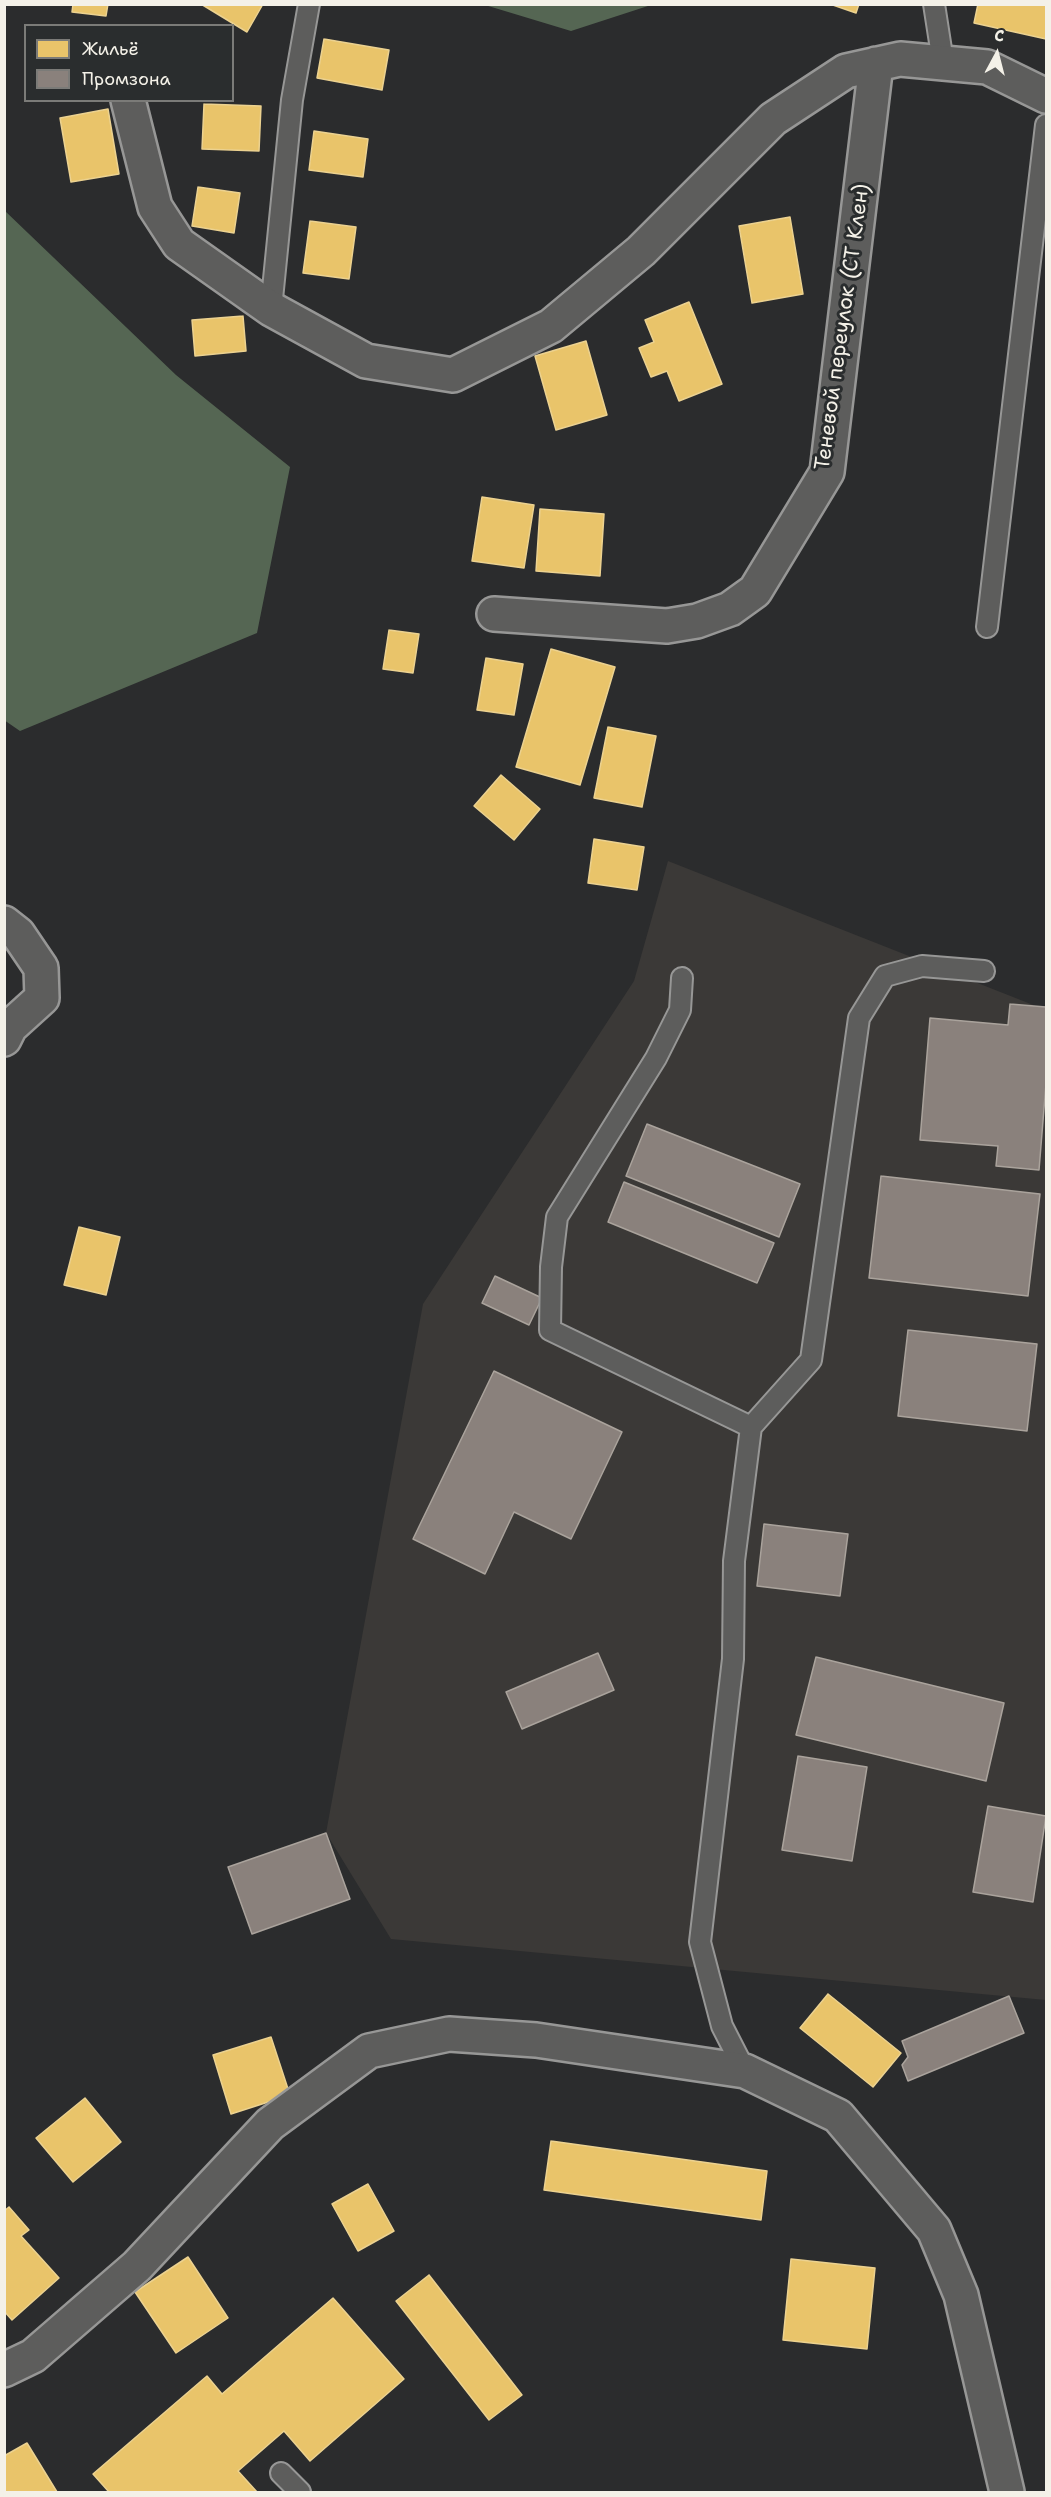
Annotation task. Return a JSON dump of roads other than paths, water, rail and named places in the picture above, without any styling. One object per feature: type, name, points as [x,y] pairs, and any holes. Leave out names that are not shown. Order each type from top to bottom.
[{"type":"street","points":[[128,102],[154,207],[179,244],[271,309],[366,361],[453,375],[550,326],[641,251],[773,119],[846,71],[900,59],[987,66],[1047,96]]},
{"type":"street","name":"Теневой переулок (СТ Клен)","points":[[494,614],[667,626],[698,621],[730,609],[755,591],[827,471],[876,64]]},
{"type":"street","points":[[4,923],[18,934],[41,968],[42,998],[10,1027],[4,1039]]},
{"type":"street","points":[[4,2370],[33,2356],[137,2266],[270,2124],[369,2051],[449,2034],[536,2040],[745,2071],[838,2116],[934,2230],[961,2295],[1007,2493]]},
{"type":"lane","points":[[271,309],[292,100],[309,4]]},
{"type":"lane","points":[[934,4],[943,62]]},
{"type":"lane","points":[[987,627],[1047,125]]},
{"type":"lane","points":[[745,2071],[722,2026],[700,1942],[733,1659],[734,1562],[751,1427],[811,1360],[859,1018],[885,976],[922,966],[984,971]]},
{"type":"lane","points":[[682,978],[680,1010],[656,1058],[557,1217],[551,1267],[550,1330],[751,1427]]},
{"type":"lane","points":[[281,2473],[300,2493]]}]
